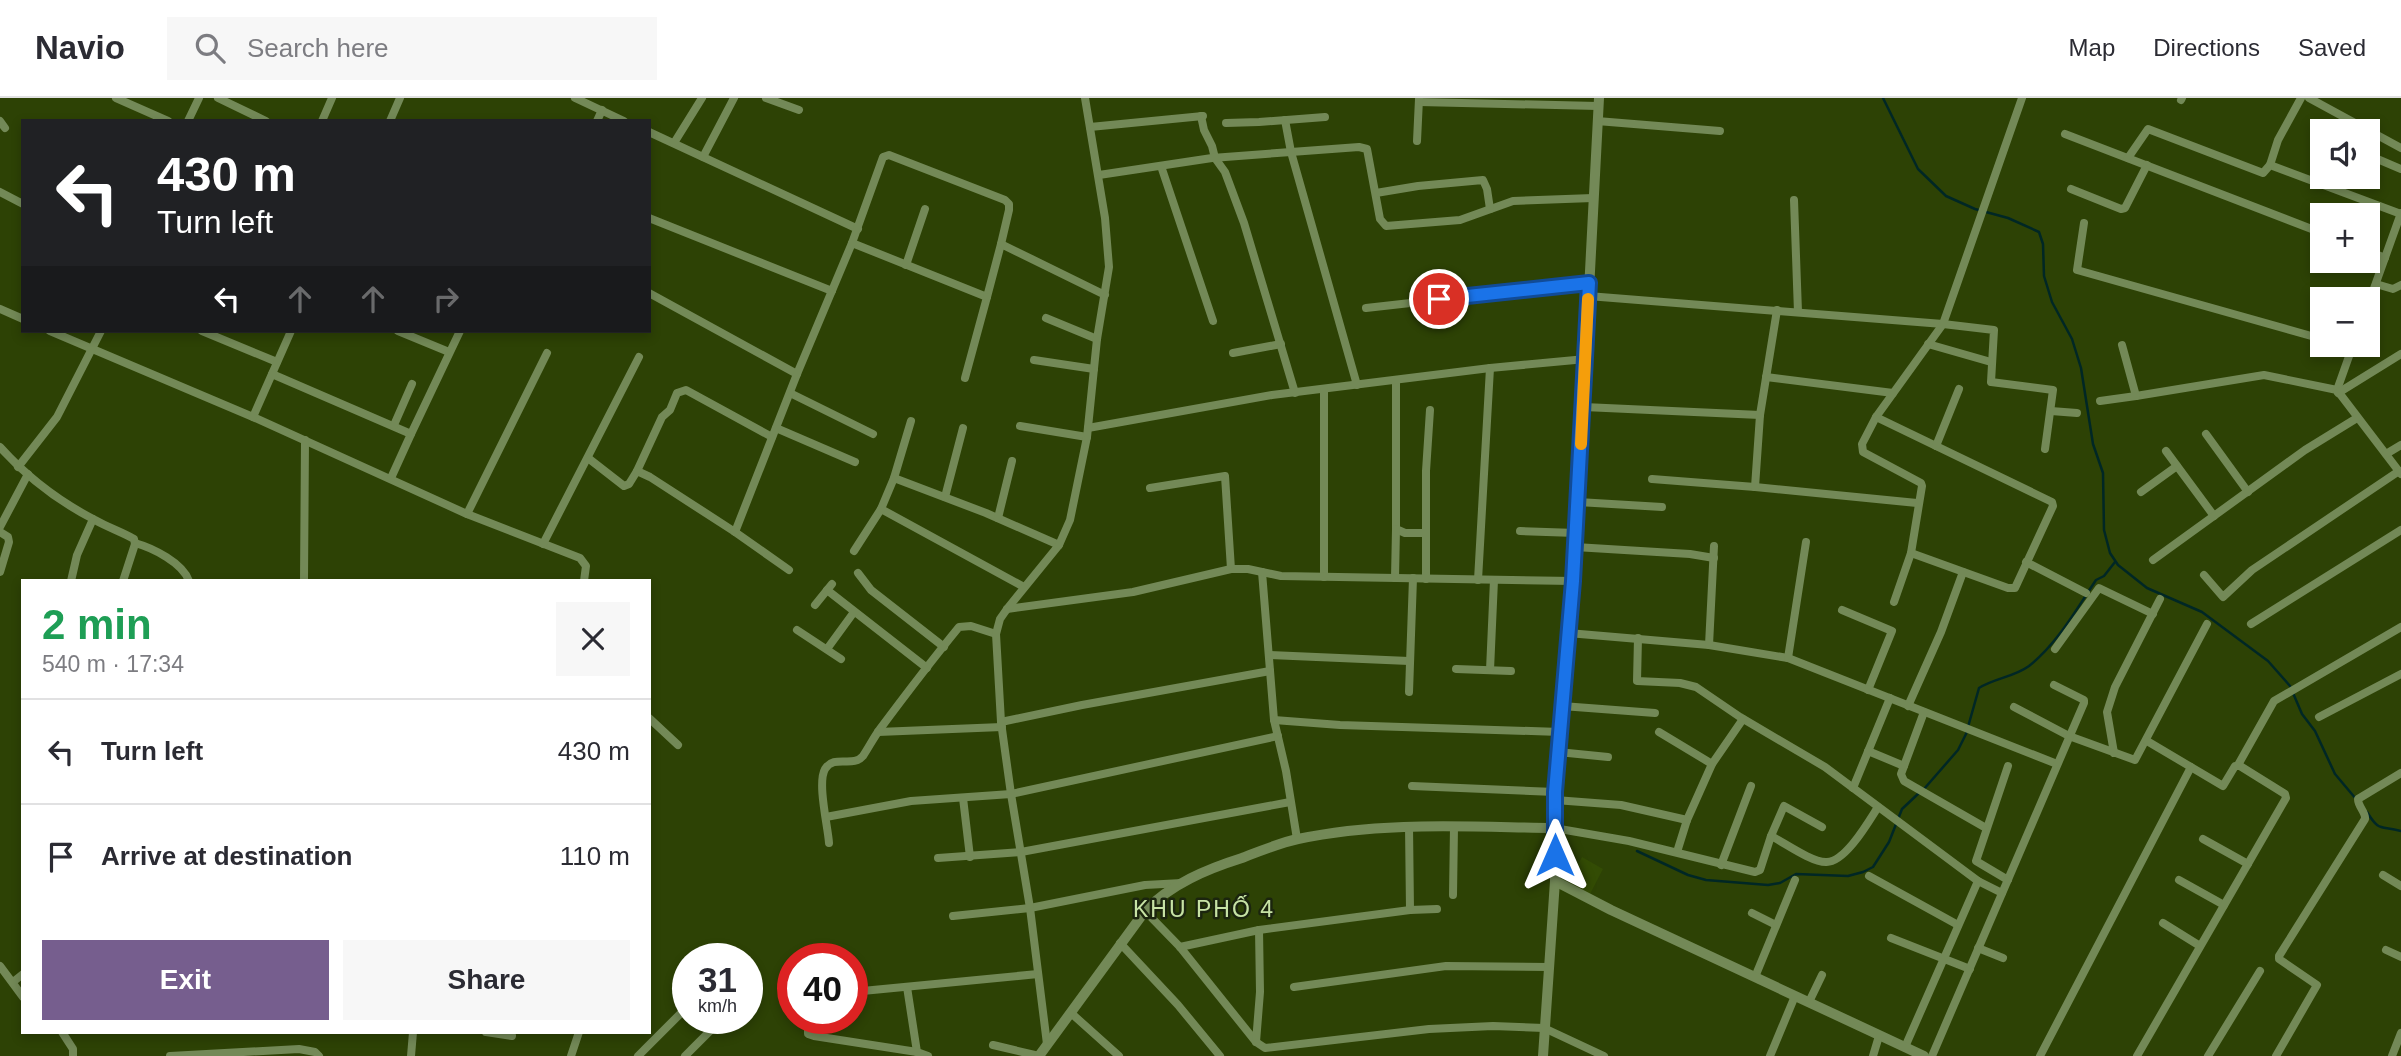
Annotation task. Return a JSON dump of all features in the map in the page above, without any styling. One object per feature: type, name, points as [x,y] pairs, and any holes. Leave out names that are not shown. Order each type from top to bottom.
[{"type":"street","points":[[116,98],[163,119]]},
{"type":"street","points":[[189,119],[199,98]]},
{"type":"street","points":[[218,98],[262,119]]},
{"type":"street","points":[[323,119],[332,98]]},
{"type":"street","points":[[391,119],[400,98]]},
{"type":"street","points":[[575,98],[620,119]]},
{"type":"street","points":[[674,144],[702,98]]},
{"type":"street","points":[[703,157],[734,98]]},
{"type":"street","points":[[766,98],[799,110]]},
{"type":"street","points":[[1047,1044],[1030,908],[1002,725],[996,634],[1000,619],[1007,609],[1059,545],[1070,520],[1088,433],[1097,339],[1109,267],[1099,175],[1085,98]]},
{"type":"street","points":[[1894,602],[1911,553],[1921,482],[1861,450],[1876,417],[1943,324],[2022,98]]},
{"type":"street","points":[[2128,158],[2148,129],[2263,173],[2270,165],[2278,140],[2301,98]]},
{"type":"street","points":[[2309,98],[2401,148]]},
{"type":"street","points":[[1417,141],[1419,100],[1598,102],[1584,407],[1555,796],[1555,881],[1543,1056]]},
{"type":"street","points":[[598,119],[602,110]]},
{"type":"street","points":[[1090,127],[1204,116],[1204,130],[1215,158],[1225,172],[1241,214],[1295,393]]},
{"type":"street","points":[[1226,122],[1325,117]]},
{"type":"street","points":[[1285,120],[1290,152],[1357,385]]},
{"type":"street","points":[[1597,121],[1720,131]]},
{"type":"street","points":[[651,133],[858,229]]},
{"type":"street","points":[[2065,134],[2310,228]]},
{"type":"street","points":[[1099,175],[1215,158],[1364,147],[1368,151],[1380,219],[1386,226],[1460,220],[1513,201],[1593,198]]},
{"type":"street","points":[[735,532],[858,229],[883,158],[889,155],[1005,200],[1009,204],[965,378]]},
{"type":"street","points":[[2380,160],[2401,169]]},
{"type":"street","points":[[2071,189],[2121,209],[2125,208],[2147,165]]},
{"type":"street","points":[[2270,165],[2401,213],[2375,287]]},
{"type":"street","points":[[1161,166],[1213,321]]},
{"type":"street","points":[[1376,193],[1483,180],[1490,209]]},
{"type":"street","points":[[0,192],[21,203]]},
{"type":"street","points":[[1794,200],[1798,312]]},
{"type":"street","points":[[906,265],[925,209]]},
{"type":"street","points":[[651,219],[832,291]]},
{"type":"street","points":[[2084,223],[2077,270],[2310,336]]},
{"type":"street","points":[[852,243],[987,297]]},
{"type":"street","points":[[1001,244],[1105,295]]},
{"type":"street","points":[[2380,256],[2385,258]]},
{"type":"street","points":[[1366,308],[1589,283]]},
{"type":"street","points":[[2376,284],[2393,289],[2401,285]]},
{"type":"street","points":[[651,294],[797,374]]},
{"type":"street","points":[[1588,296],[1994,330],[1990,380],[1993,383],[2053,390],[2045,449]]},
{"type":"street","points":[[0,309],[21,318]]},
{"type":"street","points":[[1755,487],[1760,415],[1777,310]]},
{"type":"street","points":[[1046,318],[1097,339]]},
{"type":"street","points":[[58,333],[391,478],[467,514],[580,558],[586,566],[584,579]]},
{"type":"street","points":[[18,467],[57,417],[100,333]]},
{"type":"street","points":[[207,333],[277,362]]},
{"type":"street","points":[[253,417],[290,333]]},
{"type":"street","points":[[403,333],[449,352]]},
{"type":"street","points":[[391,478],[459,333]]},
{"type":"street","points":[[1234,353],[1281,344]]},
{"type":"street","points":[[1928,344],[1991,362]]},
{"type":"street","points":[[2122,345],[2136,396]]},
{"type":"street","points":[[467,514],[547,353]]},
{"type":"street","points":[[2337,391],[2401,354]]},
{"type":"street","points":[[543,544],[639,357]]},
{"type":"street","points":[[2337,391],[2347,357]]},
{"type":"street","points":[[1020,426],[1088,433],[1295,393],[1490,368],[1586,359]]},
{"type":"street","points":[[1034,360],[1094,369]]},
{"type":"street","points":[[1478,580],[1490,368]]},
{"type":"street","points":[[272,373],[411,434]]},
{"type":"street","points":[[2100,401],[2264,375],[2337,391],[2400,472],[2252,570],[2223,597],[2204,575]]},
{"type":"street","points":[[1766,377],[1893,393]]},
{"type":"street","points":[[1395,578],[1396,380]]},
{"type":"street","points":[[394,425],[412,384]]},
{"type":"street","points":[[1936,446],[1959,389]]},
{"type":"street","points":[[588,458],[624,485],[629,484],[658,423],[670,410],[677,393],[682,390],[687,390],[772,437]]},
{"type":"street","points":[[1324,390],[1324,577]]},
{"type":"street","points":[[790,393],[873,434]]},
{"type":"street","points":[[1584,407],[1760,415]]},
{"type":"street","points":[[1426,579],[1426,471],[1430,410]]},
{"type":"street","points":[[2051,411],[2077,412]]},
{"type":"street","points":[[1876,417],[2052,502],[2053,506],[2015,588],[1911,553]]},
{"type":"street","points":[[2153,560],[2305,450],[2357,418]]},
{"type":"street","points":[[854,551],[881,509],[894,478],[911,421]]},
{"type":"street","points":[[776,428],[855,462]]},
{"type":"street","points":[[945,498],[963,428]]},
{"type":"street","points":[[2206,434],[2248,492]]},
{"type":"street","points":[[304,579],[305,440]]},
{"type":"street","points":[[2386,454],[2401,444]]},
{"type":"street","points":[[0,447],[18,467],[93,519],[131,537],[135,543],[150,548],[186,571],[188,579]]},
{"type":"street","points":[[2166,451],[2214,516]]},
{"type":"street","points":[[998,519],[1012,461]]},
{"type":"street","points":[[2141,492],[2177,466]]},
{"type":"street","points":[[637,471],[735,532],[789,570]]},
{"type":"street","points":[[0,527],[28,474]]},
{"type":"street","points":[[1150,488],[1225,476],[1231,569]]},
{"type":"street","points":[[894,478],[1059,545]]},
{"type":"street","points":[[1652,479],[1917,503]]},
{"type":"street","points":[[1578,502],[1661,507]]},
{"type":"street","points":[[881,509],[1024,587]]},
{"type":"street","points":[[71,579],[77,555],[93,519]]},
{"type":"street","points":[[1396,529],[1405,533],[1426,533]]},
{"type":"street","points":[[2251,624],[2401,530]]},
{"type":"street","points":[[1520,531],[1576,533]]},
{"type":"street","points":[[0,532],[8,537],[9,542],[0,572]]},
{"type":"street","points":[[1788,658],[1806,542]]},
{"type":"street","points":[[124,579],[135,543]]},
{"type":"street","points":[[1709,645],[1714,546]]},
{"type":"street","points":[[1575,547],[1714,558]]},
{"type":"street","points":[[2026,562],[2086,593]]},
{"type":"street","points":[[1007,609],[1133,592],[1231,569],[1281,576],[1573,581]]},
{"type":"street","points":[[1262,572],[1274,720],[1286,771],[1297,839]]},
{"type":"street","points":[[1909,706],[1964,572]]},
{"type":"street","points":[[858,573],[871,590],[944,646]]},
{"type":"street","points":[[1409,692],[1413,578]]},
{"type":"street","points":[[1490,670],[1494,580]]},
{"type":"street","points":[[815,605],[829,587],[854,612],[927,668]]},
{"type":"street","points":[[2055,649],[2099,588],[2152,614]]},
{"type":"street","points":[[2114,753],[2107,712],[2115,687],[2160,599]]},
{"type":"street","points":[[1842,610],[1892,631],[1868,690]]},
{"type":"street","points":[[827,649],[854,612]]},
{"type":"street","points":[[2014,707],[2069,736],[2135,760],[2207,624]]},
{"type":"street","points":[[830,843],[823,795],[823,773],[826,768],[835,761],[859,760],[877,732],[959,627],[965,625],[996,634]]},
{"type":"street","points":[[2147,741],[2223,786],[2274,701],[2401,627]]},
{"type":"street","points":[[797,630],[841,659]]},
{"type":"street","points":[[1568,633],[1709,645],[1788,658],[2057,764]]},
{"type":"street","points":[[1638,638],[1637,681],[1680,683],[1696,687],[1743,719],[1825,767],[1979,881],[2002,892]]},
{"type":"street","points":[[1269,655],[1409,661]]},
{"type":"street","points":[[1455,669],[1511,671]]},
{"type":"street","points":[[877,732],[1002,725],[1082,705],[1270,671]]},
{"type":"street","points":[[2319,717],[2401,674]]},
{"type":"street","points":[[1932,1056],[2084,703],[2084,700],[2054,685]]},
{"type":"street","points":[[1853,788],[1890,698]]},
{"type":"street","points":[[1562,706],[1654,713]]},
{"type":"street","points":[[1924,712],[1902,777],[1916,788],[1986,828]]},
{"type":"street","points":[[1676,852],[1712,764],[1743,719]]},
{"type":"street","points":[[651,720],[678,745]]},
{"type":"street","points":[[1274,720],[1560,732]]},
{"type":"street","points":[[1659,732],[1712,764]]},
{"type":"street","points":[[827,817],[911,802],[1011,794],[1278,736]]},
{"type":"street","points":[[1868,751],[1904,766]]},
{"type":"street","points":[[1558,752],[1608,757]]},
{"type":"street","points":[[2137,1056],[2286,796],[2238,765]]},
{"type":"street","points":[[2008,766],[1976,860],[2008,880]]},
{"type":"street","points":[[2040,1056],[2191,767]]},
{"type":"street","points":[[2276,1056],[2317,985],[2278,958],[2365,819],[2358,802],[2401,773]]},
{"type":"street","points":[[1412,786],[1555,796],[1621,805],[1687,820]]},
{"type":"street","points":[[1721,865],[1751,786]]},
{"type":"street","points":[[963,797],[970,857]]},
{"type":"street","points":[[938,858],[1021,852],[1290,802]]},
{"type":"street","points":[[993,1045],[1039,1056],[1158,897],[1215,867],[1297,839],[1409,826],[1555,828],[1676,852],[1758,872],[1784,806],[1822,827]]},
{"type":"street","points":[[1771,836],[1818,861],[1829,863],[1853,843],[1878,807]]},
{"type":"street","points":[[1409,826],[1410,909]]},
{"type":"street","points":[[1453,895],[1454,827]]},
{"type":"street","points":[[2203,839],[2248,864]]},
{"type":"street","points":[[2383,875],[2401,886]]},
{"type":"street","points":[[1869,876],[1958,925]]},
{"type":"street","points":[[1755,977],[1795,880]]},
{"type":"street","points":[[2179,880],[2224,905]]},
{"type":"street","points":[[1555,881],[1924,1056]]},
{"type":"street","points":[[1905,1047],[1979,881]]},
{"type":"street","points":[[953,916],[1030,908],[1145,885],[1182,883]]},
{"type":"street","points":[[1180,947],[1259,930],[1410,909],[1437,909]]},
{"type":"street","points":[[1145,911],[1180,947],[1256,1042],[1268,1049],[1429,1029],[1493,1026],[1544,1028],[1604,1056]]},
{"type":"street","points":[[1752,913],[1776,925]]},
{"type":"street","points":[[2163,923],[2200,946]]},
{"type":"street","points":[[1256,1042],[1260,992],[1259,930]]},
{"type":"street","points":[[1891,938],[1970,969]]},
{"type":"street","points":[[1121,943],[1220,1056]]},
{"type":"street","points":[[1978,948],[2003,958]]},
{"type":"street","points":[[2386,950],[2401,957]]},
{"type":"street","points":[[0,966],[21,994]]},
{"type":"street","points":[[1294,987],[1446,966],[1549,967]]},
{"type":"street","points":[[2208,1056],[2260,971]]},
{"type":"street","points":[[868,991],[1038,974]]},
{"type":"street","points":[[1809,1002],[1822,975]]},
{"type":"street","points":[[13,982],[21,976]]},
{"type":"street","points":[[907,987],[917,1052]]},
{"type":"street","points":[[1770,1056],[1795,996]]},
{"type":"street","points":[[1071,1013],[1119,1056]]},
{"type":"street","points":[[638,1056],[672,1022]]},
{"type":"street","points":[[2392,1056],[2401,1033]]},
{"type":"street","points":[[63,1034],[73,1049],[74,1056]]},
{"type":"street","points":[[411,1056],[413,1034]]},
{"type":"street","points":[[499,1034],[512,1036]]},
{"type":"street","points":[[571,1056],[578,1034]]},
{"type":"street","points":[[685,1056],[707,1034]]},
{"type":"street","points":[[808,1034],[928,1056]]},
{"type":"street","points":[[1873,1056],[1879,1036]]},
{"type":"street","points":[[170,1056],[299,1049],[315,1052],[319,1056]]},
{"type":"shaded area","points":[[1582,857],[1603,869],[1590,894],[1560,878],[1568,862],[1577,866]]},
{"type":"waterway","points":[[1883,98],[1918,169],[1946,196],[2039,232],[2043,244],[2044,276],[2052,302],[2072,339],[2081,368],[2093,444],[2103,473],[2104,530],[2110,553],[2118,565],[2147,588],[2202,612],[2268,661],[2290,686],[2335,774],[2356,799]]},
{"type":"waterway","points":[[1924,789],[1958,750],[1966,734],[1979,688],[2023,670],[2039,657],[2066,626],[2096,580],[2104,576],[2115,562]]},
{"type":"waterway","points":[[1637,851],[1688,875],[1706,880],[1768,885],[1780,883],[1796,874],[1848,876],[1873,867],[1889,842],[1902,809],[1919,793]]},
{"type":"waterway","points":[[2367,812],[2378,826],[2401,831]]},
{"type":"slow traffic","points":[[1581,444],[1588,299]]},
{"type":"district","name":"KHU PHỐ 4","points":[[1204,909]]},
{"type":"route","points":[[1439,299],[1589,283],[1573,581],[1555,792],[1555,855]]}]
